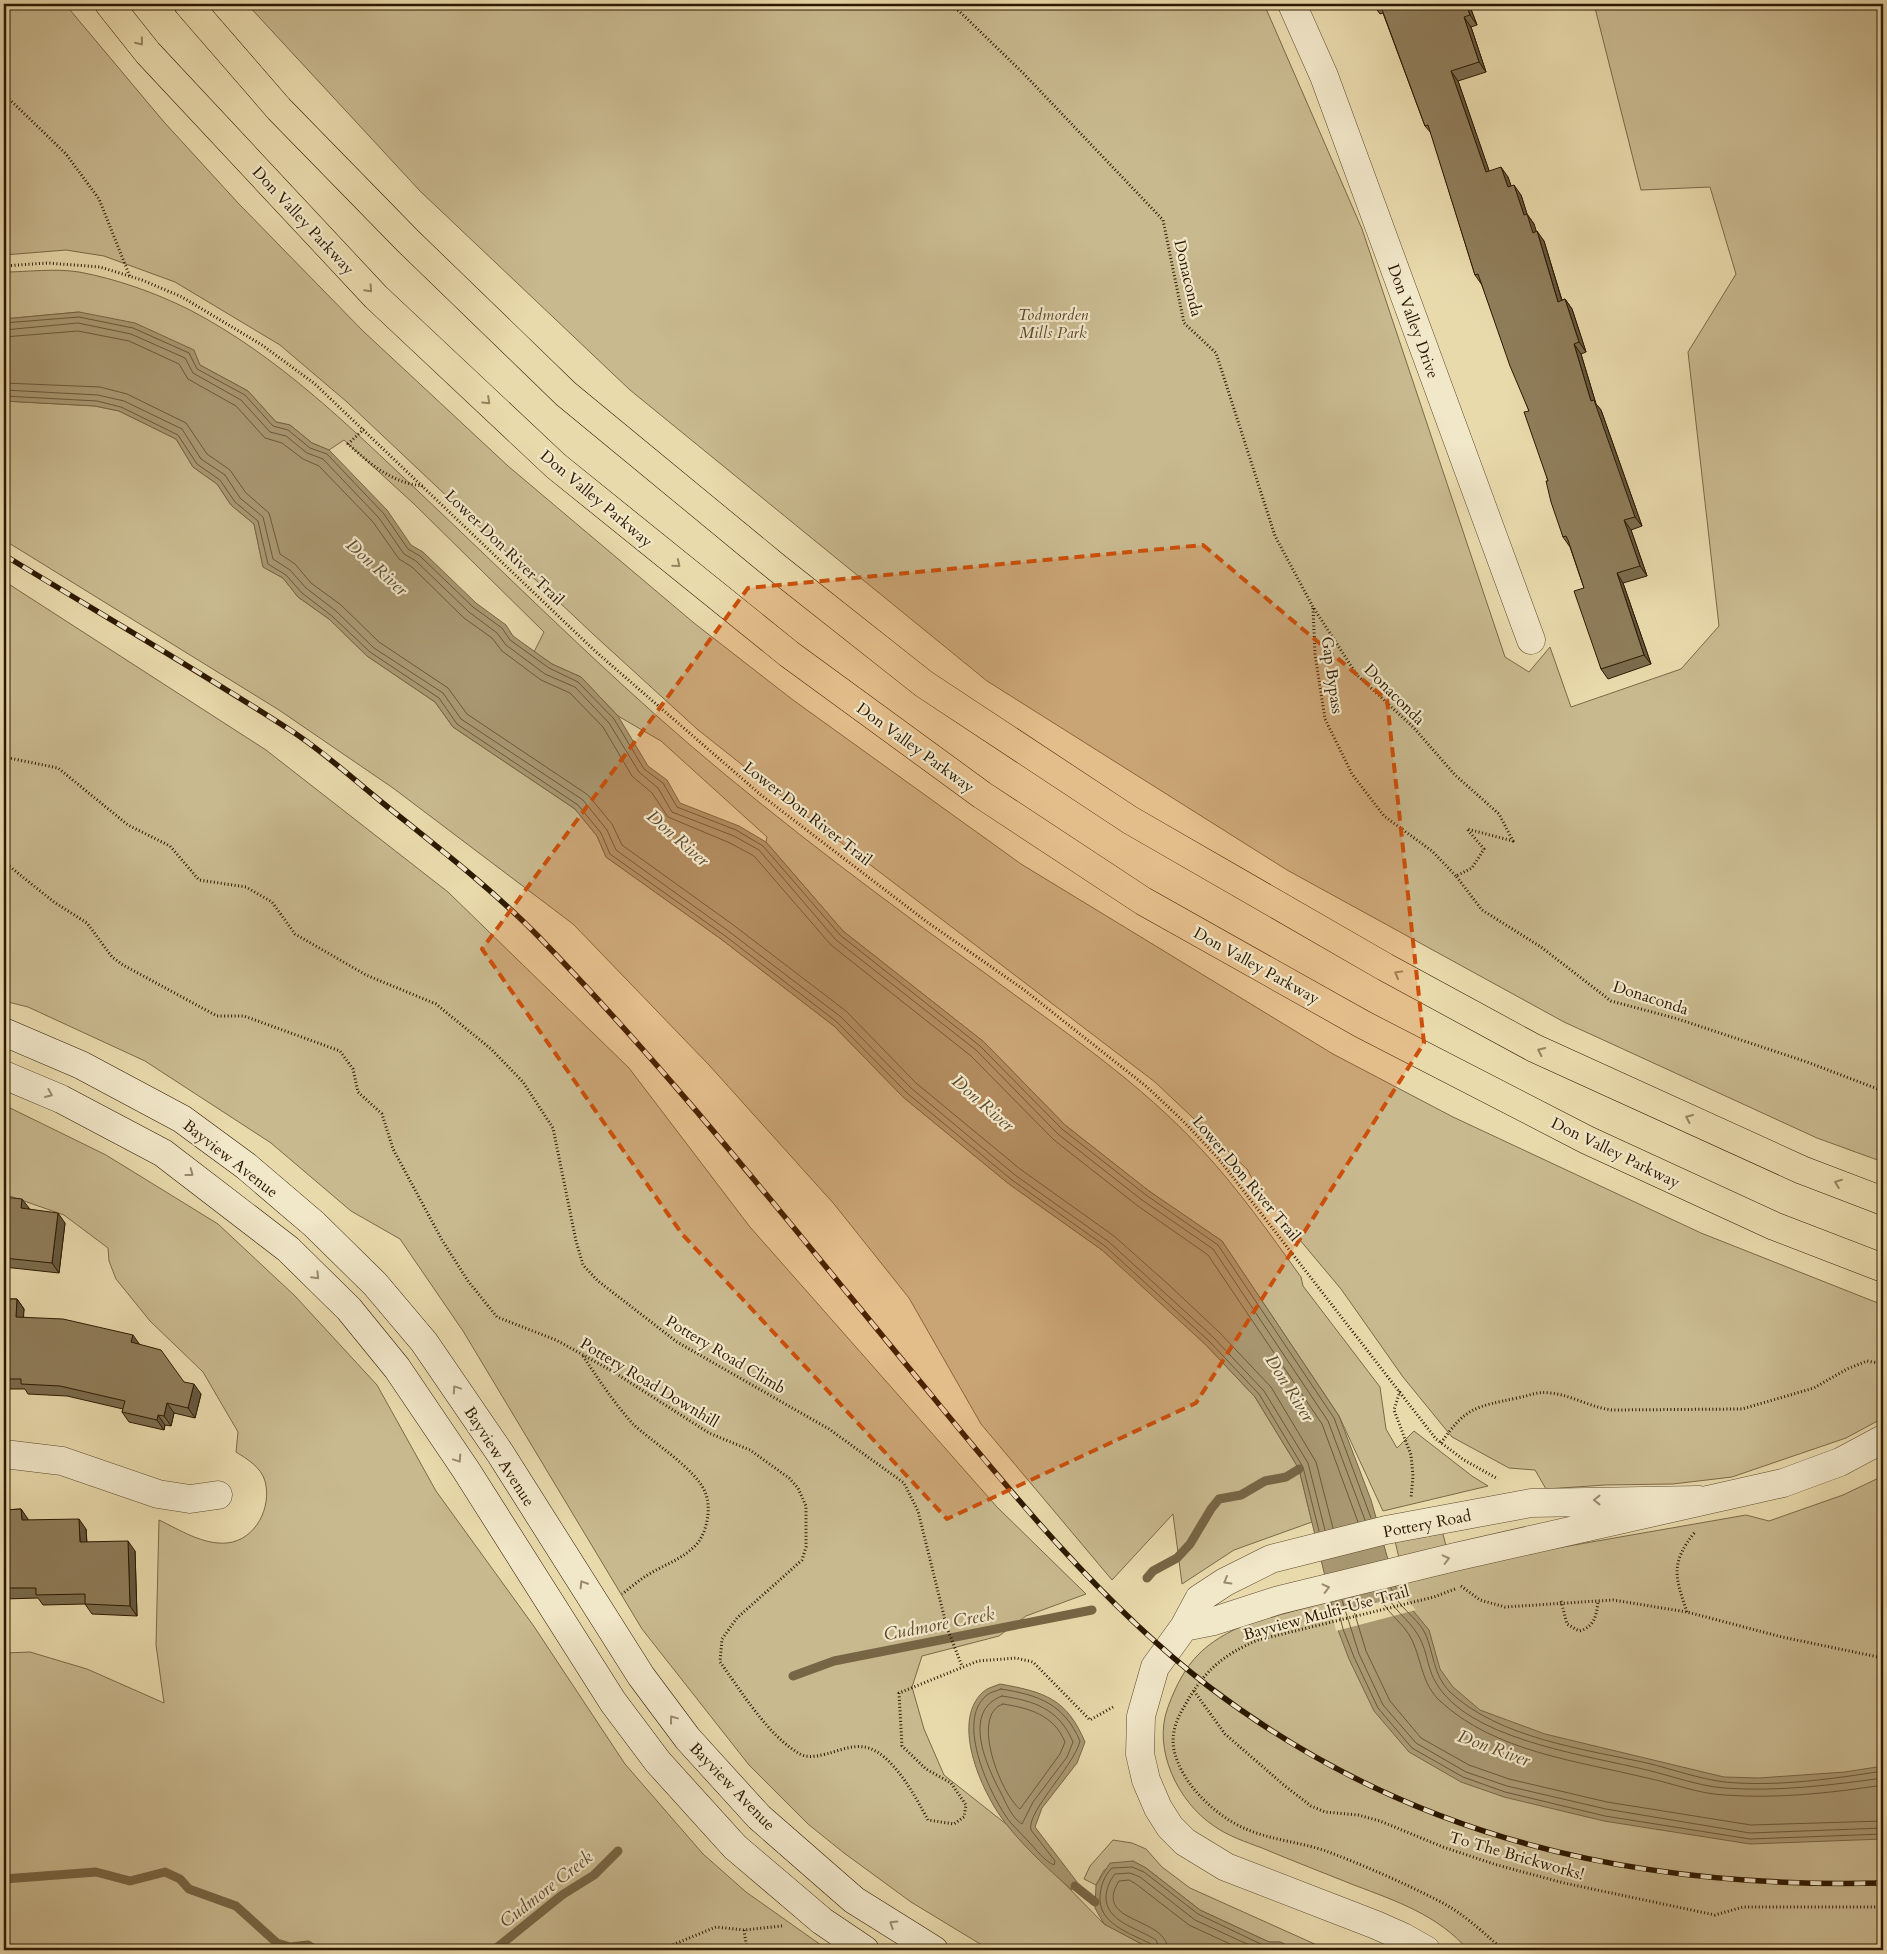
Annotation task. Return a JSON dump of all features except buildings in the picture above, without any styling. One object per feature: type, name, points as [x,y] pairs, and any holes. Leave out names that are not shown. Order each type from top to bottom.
[{"type":"highway","name":"Don Valley Parkway","points":[[109,4],[148,53],[376,297],[556,466],[789,654],[982,795],[1143,901],[1362,1024],[1587,1140],[1774,1226],[1883,1268]]},
{"type":"highway","points":[[188,4],[300,130],[408,242],[566,394],[776,567],[924,684],[1130,820],[1386,967],[1534,1048],[1802,1170],[1883,1201]]},
{"type":"street","name":"Don Valley Drive","points":[[1292,4],[1324,76],[1531,640]]},
{"type":"street","name":"Bayview Avenue","points":[[4,1032],[81,1064],[182,1119],[246,1166],[314,1224],[375,1284],[424,1342],[500,1453],[641,1676],[688,1740],[759,1817],[854,1900],[934,1950]]},
{"type":"street","points":[[4,1075],[61,1099],[163,1152],[288,1249],[349,1309],[402,1376],[466,1470],[614,1702],[658,1762],[735,1847],[822,1921],[865,1950]]},
{"type":"street","name":"Pottery Road","points":[[1184,1627],[1214,1621],[1279,1600],[1399,1570],[1698,1500],[1783,1483],[1840,1462],[1883,1439]]},
{"type":"street","points":[[4,1454],[62,1461],[158,1494],[190,1499],[218,1494]]},
{"type":"street","name":"Pottery Road","points":[[1426,1950],[1385,1929],[1226,1867],[1185,1842],[1170,1827],[1158,1808],[1146,1780],[1140,1754],[1140,1729],[1147,1690],[1155,1667],[1184,1627],[1199,1599],[1225,1582],[1271,1559],[1386,1530],[1531,1503],[1698,1500]]},
{"type":"path","name":"Donaconda","points":[[945,4],[959,11],[1024,74],[1163,220],[1184,323],[1216,353],[1275,536],[1313,607],[1357,675],[1414,728],[1454,775],[1499,814],[1513,841],[1467,829],[1484,849],[1472,868],[1456,876],[1482,910],[1541,947],[1610,1001],[1678,1019],[1807,1062],[1883,1091]]},
{"type":"path","points":[[4,94],[66,154],[99,199],[130,277]]},
{"type":"path","name":"Lower Don River Trail","points":[[4,266],[48,263],[91,267],[130,277],[182,297],[262,345],[315,384],[595,651],[760,795],[927,922],[1023,989],[1147,1087],[1218,1158],[1441,1443],[1464,1460],[1504,1481]]},
{"type":"path","points":[[364,429],[348,444],[377,469],[393,478],[408,485],[423,486]]},
{"type":"path","name":"Gap Bypass","points":[[1313,607],[1315,654],[1326,719],[1352,774],[1384,816],[1432,850],[1456,876]]},
{"type":"path","name":"Pottery Road Climb","points":[[4,756],[58,768],[128,825],[170,846],[199,880],[246,886],[272,902],[295,934],[326,954],[366,975],[436,1004],[491,1049],[523,1082],[553,1128],[576,1241],[583,1265],[598,1281],[677,1342],[829,1429],[904,1483],[918,1511],[947,1628],[962,1666]]},
{"type":"path","name":"Pottery Road Downhill","points":[[4,862],[54,902],[87,923],[112,957],[123,966],[217,1016],[244,1016],[340,1051],[353,1069],[358,1092],[382,1114],[393,1149],[442,1240],[474,1289],[496,1317],[556,1340],[612,1371],[709,1434],[750,1450],[789,1478],[798,1488],[806,1506],[807,1521],[806,1547],[802,1560],[737,1618],[722,1639],[720,1662],[757,1712],[778,1736],[802,1756],[819,1756],[848,1748],[864,1747],[880,1754],[908,1785],[928,1820],[954,1824],[964,1817],[966,1805],[950,1783],[926,1769],[902,1746],[899,1692],[962,1666]]},
{"type":"path","points":[[583,1356],[612,1399],[634,1424],[691,1473],[705,1492],[707,1501],[705,1530],[695,1546],[682,1557],[646,1576],[600,1611]]},
{"type":"path","points":[[1441,1443],[1463,1415],[1477,1407],[1524,1397],[1535,1392],[1551,1393],[1595,1408],[1613,1410],[1742,1409],[1814,1388],[1847,1369],[1867,1361],[1883,1364]]},
{"type":"path","points":[[1400,1391],[1394,1410],[1410,1455],[1412,1476],[1410,1504]]},
{"type":"path","points":[[1687,1612],[1678,1585],[1676,1564],[1683,1547],[1695,1532]]},
{"type":"path","name":"Bayview Multi-Use Trail","points":[[1503,1950],[1478,1927],[1438,1900],[1327,1852],[1246,1829],[1228,1820],[1212,1807],[1188,1779],[1174,1750],[1174,1727],[1194,1691],[1218,1660],[1234,1650],[1270,1638],[1434,1597],[1461,1586],[1480,1600],[1505,1606],[1561,1602]]},
{"type":"path","points":[[1598,1600],[1597,1615],[1591,1624],[1580,1630],[1567,1624],[1561,1602],[1598,1600],[1613,1600],[1687,1612],[1782,1637],[1883,1658]]},
{"type":"path","points":[[962,1666],[992,1659],[1016,1658],[1033,1662],[1090,1720],[1112,1707],[1119,1709]]},
{"type":"path","name":"To The Brickworks!","points":[[1194,1691],[1225,1734],[1285,1786],[1311,1806],[1325,1812],[1358,1815],[1380,1821],[1443,1847],[1497,1865],[1564,1883],[1715,1915],[1742,1907],[1883,1908]]},
{"type":"path","points":[[660,1950],[716,1927],[744,1930],[822,1921]]},
{"type":"path","points":[[744,1930],[747,1950]]},
{"type":"highlighted area","points":[[1203,545],[1387,700],[1424,1043],[1196,1403],[947,1519],[682,1234],[482,949],[748,588]]},
{"type":"green space","points":[[4,4],[65,4],[164,122],[239,204],[363,331],[508,466],[694,623],[793,700],[1021,864],[1333,1054],[1453,1117],[1701,1233],[1883,1305],[1883,1418],[1846,1438],[1732,1477],[1673,1484],[1605,1485],[1546,1489],[1535,1470],[1509,1468],[1452,1437],[1403,1377],[1341,1289],[1258,1190],[1247,1169],[1155,1082],[818,825],[697,729],[593,634],[347,402],[280,345],[175,282],[104,256],[66,250],[4,255]]},
{"type":"green space","name":"Todmorden Mills Park","points":[[247,4],[1264,4],[1362,229],[1505,657],[1529,672],[1550,647],[1571,707],[1681,669],[1719,626],[1688,352],[1736,274],[1710,187],[1641,190],[1594,4],[1883,4],[1883,1162],[1817,1138],[1564,1022],[1287,870],[987,681],[630,390],[420,191]]},
{"type":"green space","points":[[51,270],[79,272],[108,278],[150,292],[190,310],[222,328],[253,348],[311,393],[339,417],[587,652],[690,745],[837,864],[1100,1058],[1179,1126],[1242,1197],[1301,1277],[1303,1286],[1380,1387],[1386,1429],[1397,1448],[1414,1431],[1472,1476],[1488,1486],[1383,1511],[1339,1416],[1222,1241],[1149,1191],[1065,1125],[984,1042],[843,931],[766,842],[767,837],[661,741],[618,716],[581,677],[552,664],[534,652],[544,632],[413,503],[344,440],[329,450],[312,443],[290,425],[276,422],[248,391],[200,365],[79,312],[4,319],[4,272]]},
{"type":"green space","points":[[4,401],[95,406],[119,411],[176,439],[193,467],[217,484],[231,505],[254,524],[263,567],[283,578],[298,597],[329,619],[367,656],[435,702],[453,727],[575,809],[597,836],[606,857],[721,939],[834,1026],[903,1097],[1009,1184],[1102,1250],[1206,1345],[1255,1397],[1299,1469],[1312,1522],[1234,1550],[1182,1584],[1173,1514],[1112,1580],[981,1424],[909,1298],[834,1204],[709,1065],[573,924],[393,788],[279,710],[4,540]]},
{"type":"green space","points":[[4,581],[266,750],[448,892],[629,1068],[750,1227],[997,1507],[1086,1594],[1026,1616],[999,1636],[922,1656],[912,1687],[924,1729],[944,1775],[1006,1824],[1104,1924],[1153,1950],[990,1950],[911,1902],[808,1824],[749,1765],[642,1629],[463,1331],[400,1239],[351,1211],[271,1143],[145,1061],[28,1007],[4,1001]]},
{"type":"green space","points":[[4,1105],[106,1155],[218,1224],[295,1296],[377,1385],[436,1491],[533,1625],[625,1764],[703,1854],[746,1892],[828,1950],[4,1950],[4,1653],[30,1652],[87,1669],[164,1703],[156,1645],[159,1520],[209,1542],[227,1543],[237,1541],[246,1536],[260,1521],[264,1511],[267,1491],[265,1481],[260,1472],[253,1464],[236,1452],[238,1432],[203,1372],[150,1321],[116,1279],[109,1261],[108,1248],[64,1215],[4,1194]]},
{"type":"green space","points":[[1883,1476],[1883,1950],[1468,1950],[1443,1927],[1416,1910],[1219,1830],[1201,1816],[1189,1803],[1179,1789],[1172,1773],[1166,1757],[1163,1740],[1164,1723],[1168,1707],[1182,1677],[1189,1665],[1208,1646],[1233,1630],[1249,1623],[1477,1562],[1746,1515],[1769,1521],[1843,1495]]},
{"type":"green space","points":[[1442,1530],[1446,1546],[1399,1558],[1395,1541]]},
{"type":"green space","points":[[1113,1840],[1132,1843],[1146,1849],[1162,1867],[1190,1888],[1328,1950],[1297,1950],[1280,1942],[1269,1942],[1200,1910],[1146,1868],[1133,1861],[1104,1870],[1096,1885],[1084,1879],[1090,1866]]},
{"type":"water","name":"Don River","points":[[79,312],[135,323],[194,350],[200,365],[248,391],[276,422],[290,425],[312,443],[329,450],[387,510],[411,545],[423,552],[476,603],[506,625],[513,636],[552,664],[581,677],[618,716],[648,766],[667,780],[680,803],[739,826],[766,842],[843,931],[984,1042],[1065,1125],[1149,1191],[1222,1241],[1339,1416],[1371,1500],[1397,1591],[1429,1630],[1440,1669],[1453,1687],[1480,1710],[1545,1734],[1724,1777],[1759,1778],[1845,1772],[1883,1766],[1883,1839],[1750,1844],[1604,1821],[1504,1797],[1461,1782],[1409,1752],[1374,1711],[1349,1659],[1338,1630],[1299,1469],[1255,1397],[1206,1345],[1102,1250],[1009,1184],[903,1097],[834,1026],[721,939],[606,857],[597,836],[575,809],[453,727],[435,702],[367,656],[329,619],[298,597],[283,578],[263,567],[254,524],[231,505],[217,484],[193,467],[176,439],[119,411],[95,406],[4,401],[4,319]]},
{"type":"water","points":[[1000,1684],[1030,1690],[1053,1700],[1070,1716],[1085,1742],[1077,1763],[1042,1808],[1035,1827],[1077,1882],[1072,1890],[1038,1859],[1007,1825],[998,1813],[980,1779],[970,1740],[969,1722],[973,1705],[983,1692]]},
{"type":"water","points":[[1133,1861],[1146,1868],[1200,1910],[1269,1942],[1280,1942],[1297,1950],[1153,1950],[1104,1924],[1095,1908],[1096,1885],[1110,1863]]},
{"type":"pier","points":[[1404,1596],[1416,1610],[1336,1631],[1332,1614]]},
{"type":"waterway","name":"Cudmore Creek","points":[[1147,1578],[1153,1571],[1177,1558],[1190,1544],[1219,1499],[1241,1495],[1265,1481],[1286,1477],[1299,1469]]},
{"type":"waterway","name":"Cudmore Creek","points":[[793,1676],[834,1661],[1092,1610]]},
{"type":"waterway","name":"Cudmore Creek","points":[[494,1950],[562,1895],[594,1875],[618,1851]]},
{"type":"waterway","name":"Cudmore Creek","points":[[4,1879],[96,1872],[130,1881],[165,1872],[180,1879],[189,1889],[236,1906],[277,1943],[290,1947],[308,1945],[316,1950]]},
{"type":"waterway","points":[[1075,1886],[1095,1902]]},
{"type":"railway","points":[[4,555],[255,707],[302,738],[463,868],[520,918],[589,990],[689,1102],[993,1469],[1060,1546],[1131,1620],[1208,1686],[1284,1739],[1363,1782],[1444,1817],[1528,1844],[1613,1864],[1701,1876],[1791,1883],[1883,1883]]}]
